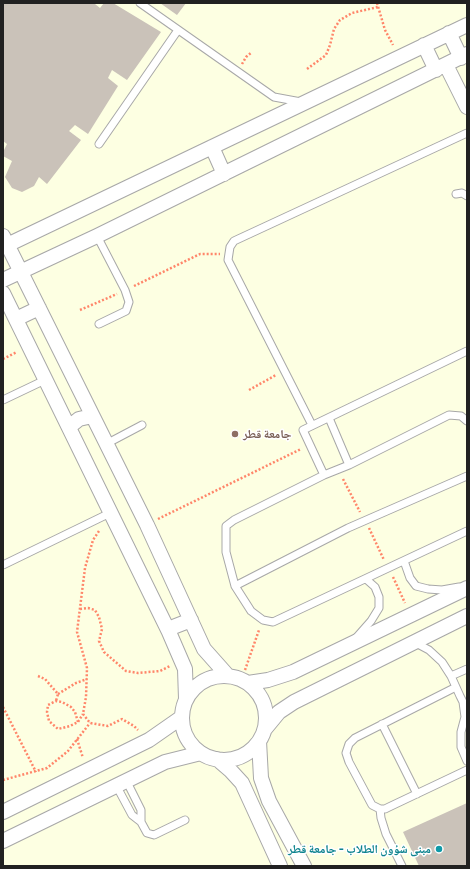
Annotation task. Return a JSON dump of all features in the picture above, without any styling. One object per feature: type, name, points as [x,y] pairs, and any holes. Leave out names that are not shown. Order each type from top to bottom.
[{"type":"street","points":[[228,676],[204,649],[147,525],[22,272],[5,243],[212,147],[467,25]]},
{"type":"street","points":[[3,280],[97,236],[464,56],[449,34]]},
{"type":"street","points":[[424,45],[441,67],[467,107]]},
{"type":"street","points":[[212,147],[224,174]]},
{"type":"street","points":[[3,293],[168,629],[182,661],[186,680],[186,699],[182,724],[187,737],[201,753],[217,759],[231,771],[244,787],[280,866]]},
{"type":"street","points":[[16,319],[39,308]]},
{"type":"street","points":[[69,427],[79,419],[92,416]]},
{"type":"street","points":[[186,699],[196,686],[203,681],[215,677],[228,676],[245,681],[268,680],[293,672],[467,587]]},
{"type":"street","points":[[217,759],[241,756],[254,747],[280,712],[294,702],[467,616]]},
{"type":"street","points":[[168,629],[191,620]]},
{"type":"street","points":[[245,681],[255,689],[264,704],[266,716],[262,735],[261,778],[269,801],[304,866]]},
{"type":"street","points":[[3,812],[148,740],[182,717]]},
{"type":"street","points":[[3,841],[165,762],[201,753]]},
{"type":"street","points":[[244,787],[261,778]]},
{"type":"lane","points":[[140,3],[274,97],[305,103]]},
{"type":"lane","points":[[99,144],[178,30]]},
{"type":"lane","points":[[312,425],[228,260],[228,253],[234,241],[467,133]]},
{"type":"lane","points":[[456,194],[462,193],[467,196]]},
{"type":"lane","points":[[97,236],[125,290],[129,302],[126,311],[99,324]]},
{"type":"lane","points":[[324,475],[303,430],[467,351]]},
{"type":"lane","points":[[3,400],[45,380]]},
{"type":"lane","points":[[467,421],[461,416],[449,415],[234,520],[226,526],[226,552],[235,586],[251,611],[263,620],[273,622],[467,531]]},
{"type":"lane","points":[[329,418],[349,465]]},
{"type":"lane","points":[[106,444],[142,425]]},
{"type":"lane","points":[[235,586],[365,520],[467,476]]},
{"type":"lane","points":[[3,565],[112,517]]},
{"type":"lane","points":[[404,561],[410,578],[416,586],[442,590],[467,587]]},
{"type":"lane","points":[[350,644],[371,621],[379,608],[379,596],[375,587],[366,579]]},
{"type":"lane","points":[[414,642],[429,650],[436,656],[447,669],[456,687],[464,694],[463,702],[465,717],[460,740],[461,747],[467,761]]},
{"type":"lane","points":[[451,676],[467,669]]},
{"type":"lane","points":[[456,687],[355,738],[349,744],[346,753],[349,762],[372,805],[380,809],[385,809],[467,770]]},
{"type":"lane","points":[[382,724],[417,794]]},
{"type":"lane","points":[[121,783],[132,815],[141,822],[146,832],[151,835],[185,820]]},
{"type":"lane","points":[[121,783],[141,810],[141,822]]},
{"type":"lane","points":[[380,809],[386,834],[402,866]]},
{"type":"path","points":[[307,69],[326,55],[334,29],[340,20],[352,13],[377,5],[385,30],[399,58]]},
{"type":"path","points":[[80,310],[200,254],[228,253]]},
{"type":"path","points":[[249,390],[285,370]]},
{"type":"path","points":[[147,525],[310,444]]},
{"type":"path","points":[[338,469],[411,614]]},
{"type":"path","points":[[78,722],[75,712],[71,706],[56,701],[48,705],[47,712],[49,721],[58,729],[78,722],[82,714],[86,697],[87,668],[79,645],[77,632],[86,568],[93,540],[98,532],[112,517]]},
{"type":"path","points":[[80,609],[88,608],[95,610],[99,617],[102,629],[99,641],[104,652],[126,671],[138,673],[160,671],[182,661]]},
{"type":"path","points":[[245,681],[263,620]]},
{"type":"path","points":[[38,676],[44,679],[58,694]]},
{"type":"path","points":[[56,701],[58,694],[76,683],[87,679]]},
{"type":"path","points":[[3,707],[36,772]]},
{"type":"path","points":[[82,714],[90,723],[108,726],[122,720],[134,726],[148,740]]},
{"type":"path","points":[[3,780],[47,768],[68,751],[90,723]]},
{"type":"shaded area","name":"جامعة قطر","points":[[3,3],[467,3],[467,866],[3,866]]},
{"type":"building","points":[[3,3],[96,3],[95,4],[100,8],[104,3],[113,3],[161,32],[127,80],[112,70],[108,78],[118,86],[88,134],[75,125],[69,131],[81,140],[47,184],[39,177],[34,186],[22,192],[12,188],[5,177],[12,161],[3,156],[3,152],[7,144],[3,141]]},
{"type":"building","points":[[160,3],[186,3],[177,15]]},
{"type":"building","name":"مبنى شؤون الطلاب - جامعة قطر","points":[[467,803],[467,866],[419,866],[403,832]]},
{"type":"place","name":"جامعة قطر","points":[[235,434]]},
{"type":"place","name":"مبنى شؤون الطلاب - جامعة قطر","points":[[439,849]]}]
